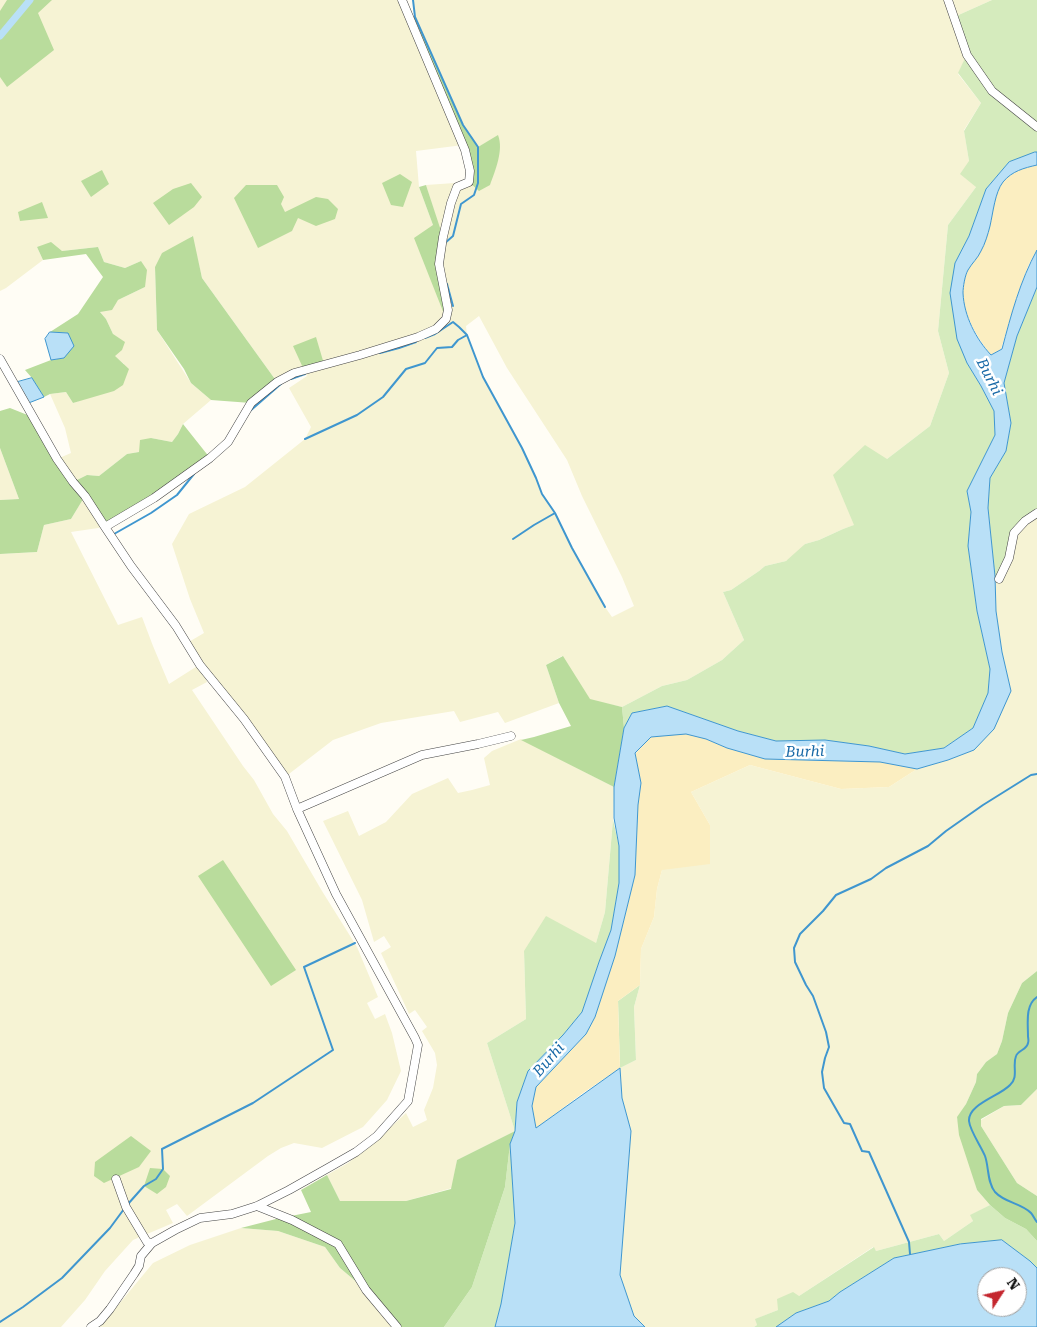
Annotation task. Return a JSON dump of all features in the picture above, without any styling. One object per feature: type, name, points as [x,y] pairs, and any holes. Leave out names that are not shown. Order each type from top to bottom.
[{"type":"street","points":[[105,527],[154,498],[210,458],[228,442],[251,403],[277,382],[299,371],[360,355],[418,336],[436,329],[446,319],[448,310],[439,264],[442,237],[457,187],[469,182],[470,171],[465,150],[402,0]]},
{"type":"street","points":[[948,0],[967,54],[992,91],[1037,127]]},
{"type":"street","points":[[0,359],[57,459],[85,496],[131,566],[176,626],[200,665],[244,719],[285,777],[297,809],[336,894],[418,1045],[408,1101],[377,1136],[356,1152],[257,1206],[232,1214],[200,1218],[152,1243],[141,1256],[139,1266],[110,1309],[100,1322],[91,1327]]},
{"type":"street","points":[[1000,579],[1009,558],[1014,533],[1024,521],[1037,513]]},
{"type":"street","points":[[297,809],[422,755],[511,736]]},
{"type":"street","points":[[116,1179],[126,1207],[147,1242],[152,1243]]},
{"type":"street","points":[[257,1206],[292,1220],[338,1244],[366,1290],[397,1327]]},
{"type":"shaded area","points":[[0,0],[402,0],[463,145],[416,151],[419,187],[433,225],[439,264],[442,237],[426,185],[469,182],[498,136],[478,147],[463,125],[415,17],[413,0],[992,0],[954,17],[967,55],[958,74],[981,103],[964,130],[976,187],[948,225],[938,331],[949,373],[930,426],[887,459],[855,525],[805,544],[797,555],[786,561],[765,566],[731,590],[723,592],[744,640],[722,660],[687,680],[662,686],[622,707],[590,700],[562,656],[546,665],[559,703],[505,723],[498,712],[460,722],[454,711],[381,723],[333,740],[285,777],[201,667],[207,682],[192,690],[254,780],[273,814],[287,831],[357,947],[378,997],[367,1003],[375,1019],[385,1014],[392,1033],[401,1071],[387,1100],[363,1127],[322,1148],[294,1143],[281,1148],[187,1216],[177,1204],[166,1210],[173,1223],[133,1240],[105,1271],[85,1300],[61,1327],[0,1327],[0,554],[37,552],[44,525],[71,519],[85,496],[105,527],[71,532],[118,625],[142,617],[169,684],[199,665],[187,643],[204,633],[190,599],[172,544],[189,514],[245,487],[305,439],[311,427],[289,388],[307,376],[304,370],[277,382],[202,278],[192,236],[155,267],[157,330],[191,383],[211,400],[183,424],[172,442],[151,438],[139,452],[127,454],[99,476],[87,475],[73,482],[57,459],[71,453],[65,428],[50,394],[66,392],[73,403],[90,397],[124,364],[114,356],[113,334],[106,319],[100,312],[118,300],[145,287],[141,261],[125,268],[104,262],[98,247],[62,251],[37,247],[43,260],[0,291]],"holes":[[[479,316],[507,368],[567,460],[582,496],[622,577],[634,606],[612,617],[542,494],[522,448],[483,377],[467,335],[466,326]]]},
{"type":"shaded area","points":[[0,448],[19,499],[0,500]]},
{"type":"shaded area","points":[[1037,513],[1037,971],[1022,983],[1008,1013],[997,1054],[986,1062],[977,1074],[976,1082],[966,1104],[957,1118],[977,1190],[990,1205],[971,1215],[973,1221],[944,1241],[939,1234],[876,1251],[873,1247],[778,1310],[756,1319],[757,1325],[754,1327],[645,1327],[634,1317],[620,1275],[631,1131],[622,1098],[620,1068],[636,1060],[634,1007],[640,985],[641,949],[654,917],[657,889],[662,870],[710,825],[691,792],[750,765],[841,789],[889,787],[917,769],[974,750],[1011,691],[1002,652],[996,611],[995,576],[999,579],[1014,533]]},
{"type":"shaded area","points":[[521,739],[614,787],[605,912],[596,943],[524,951],[526,1019],[487,1043],[515,1131],[457,1160],[452,1188],[406,1201],[340,1201],[327,1175],[348,1163],[406,1113],[413,1127],[427,1120],[424,1110],[433,1088],[437,1065],[435,1053],[422,1031],[427,1027],[415,1010],[409,1014],[381,953],[391,947],[384,936],[374,942],[362,900],[323,821],[348,811],[359,836],[386,822],[412,794],[448,778],[458,793],[490,785],[484,758],[492,751]]},
{"type":"shaded area","points":[[1037,1089],[1037,1196],[1017,1183],[981,1126],[981,1120],[1004,1106],[1021,1105]]},
{"type":"shaded area","points":[[241,1228],[278,1231],[325,1247],[340,1268],[366,1290],[397,1327],[100,1327],[153,1263],[190,1245]]},
{"type":"green space","points":[[7,0],[52,0],[38,13],[54,50],[7,87],[0,77],[0,11]]},
{"type":"green space","points":[[992,0],[1037,0],[1037,152],[1009,162],[986,189],[969,236],[955,263],[967,363],[994,411],[995,435],[967,491],[971,512],[968,546],[977,611],[990,669],[988,693],[973,728],[944,748],[905,754],[869,746],[825,740],[776,741],[738,731],[667,706],[632,713],[624,728],[622,707],[662,686],[687,680],[722,660],[744,640],[723,592],[731,590],[765,566],[786,561],[805,544],[854,525],[833,475],[865,445],[887,459],[930,426],[949,373],[938,331],[948,225],[976,187],[960,174],[969,161],[964,131],[981,103],[958,73],[967,54],[954,17]]},
{"type":"green space","points":[[415,17],[463,125],[478,147],[498,135],[500,141],[499,154],[490,185],[479,191],[469,182],[470,171],[410,20]]},
{"type":"green space","points":[[102,170],[109,184],[91,197],[81,181]]},
{"type":"green space","points":[[400,174],[412,182],[403,207],[391,205],[382,183]]},
{"type":"green space","points":[[191,183],[202,197],[194,207],[169,225],[153,203],[173,189]]},
{"type":"green space","points":[[246,185],[277,185],[284,197],[281,204],[285,212],[316,197],[328,199],[338,209],[335,219],[316,226],[298,218],[292,231],[258,248],[234,198]]},
{"type":"green space","points":[[426,185],[443,237],[439,264],[446,319],[414,238],[433,225],[419,187]]},
{"type":"green space","points":[[42,202],[48,218],[20,221],[18,212]]},
{"type":"green space","points":[[193,236],[202,278],[277,382],[251,403],[211,400],[191,383],[184,369],[157,330],[155,267],[162,253]]},
{"type":"green space","points":[[51,242],[62,251],[98,247],[104,262],[125,268],[141,261],[147,270],[145,287],[118,300],[112,310],[100,312],[106,319],[113,334],[125,342],[122,350],[115,356],[129,369],[123,385],[114,391],[73,403],[66,392],[50,394],[44,397],[25,370],[51,360],[64,358],[68,333],[50,332],[78,314],[103,277],[86,254],[43,260],[37,247]]},
{"type":"green space","points":[[1037,287],[1037,513],[1014,533],[999,579],[995,576],[988,508],[990,478],[1006,451],[1011,423],[1004,383],[1017,336]]},
{"type":"green space","points":[[316,337],[324,364],[304,370],[293,346]]},
{"type":"green space","points":[[10,408],[35,418],[73,482],[87,475],[99,476],[127,454],[139,452],[140,440],[151,438],[172,442],[183,424],[210,458],[105,527],[85,496],[71,519],[44,525],[37,552],[0,554],[0,500],[19,499],[0,448],[0,411]]},
{"type":"green space","points":[[563,656],[590,699],[622,707],[624,728],[614,787],[521,740],[571,726],[559,703],[546,665]]},
{"type":"green space","points":[[613,820],[619,846],[619,883],[611,930],[582,1012],[563,1035],[528,1071],[517,1102],[515,1131],[487,1043],[526,1019],[524,951],[546,916],[596,943],[605,912]]},
{"type":"green space","points":[[223,860],[296,970],[271,986],[198,876]]},
{"type":"green space","points":[[1037,971],[1037,1089],[1021,1105],[1004,1106],[981,1119],[981,1126],[1017,1183],[1037,1196],[1037,1241],[1026,1229],[1005,1218],[977,1190],[959,1135],[957,1117],[966,1104],[976,1082],[977,1074],[986,1062],[997,1054],[1008,1013],[1022,983]]},
{"type":"green space","points":[[640,985],[634,1007],[636,1060],[620,1068],[618,1001]]},
{"type":"green space","points":[[515,1131],[510,1144],[505,1187],[472,1287],[444,1327],[397,1327],[366,1290],[340,1268],[325,1247],[278,1231],[241,1228],[311,1212],[301,1190],[327,1175],[340,1201],[406,1201],[451,1189],[457,1160]]},
{"type":"green space","points":[[131,1136],[151,1151],[139,1167],[104,1183],[94,1176],[95,1162]]},
{"type":"green space","points":[[510,1144],[515,1223],[501,1304],[495,1327],[444,1327],[472,1287],[505,1187]]},
{"type":"green space","points":[[150,1168],[163,1169],[170,1176],[166,1187],[157,1194],[144,1186]]},
{"type":"green space","points":[[990,1205],[1005,1218],[1026,1229],[1037,1241],[1037,1268],[1002,1240],[960,1244],[894,1258],[829,1301],[796,1313],[776,1327],[754,1327],[757,1325],[755,1319],[778,1310],[777,1299],[793,1292],[799,1296],[874,1247],[876,1251],[939,1234],[944,1241],[973,1221],[970,1215]]},
{"type":"sand","points":[[1037,165],[1037,250],[1029,264],[1018,293],[1001,349],[991,355],[976,334],[966,310],[963,293],[965,278],[985,242],[1000,186],[1014,173]]},
{"type":"sand","points":[[686,733],[765,759],[880,762],[917,769],[889,787],[841,789],[750,765],[691,792],[710,825],[710,864],[662,870],[657,889],[654,917],[641,949],[640,985],[618,1001],[620,1068],[536,1128],[532,1106],[536,1087],[586,1034],[595,1017],[615,956],[635,875],[638,805],[641,783],[635,754],[651,737]]},
{"type":"water","name":"Burhi","points":[[1037,152],[1037,165],[1014,173],[1000,186],[986,239],[980,254],[967,272],[963,290],[968,319],[980,342],[991,355],[1002,349],[1021,286],[1037,250],[1037,287],[1017,336],[1004,383],[1011,423],[1006,451],[990,478],[988,508],[995,576],[996,611],[1002,652],[1011,691],[994,729],[974,750],[917,769],[880,762],[765,759],[686,734],[651,737],[635,753],[641,783],[638,805],[635,875],[615,956],[595,1017],[586,1034],[536,1087],[532,1106],[536,1128],[620,1068],[622,1098],[631,1131],[620,1275],[634,1316],[645,1327],[495,1327],[501,1304],[515,1223],[510,1144],[515,1131],[517,1102],[528,1071],[563,1035],[582,1012],[611,930],[619,883],[619,846],[614,818],[614,787],[624,728],[632,713],[667,706],[738,731],[776,741],[825,740],[869,746],[905,754],[944,748],[973,728],[988,693],[990,669],[977,611],[968,546],[971,512],[967,491],[995,435],[994,411],[967,363],[957,339],[950,293],[955,263],[969,236],[986,189],[1009,162]]},
{"type":"water","points":[[50,332],[68,333],[74,346],[64,358],[51,360],[45,339]]},
{"type":"water","points":[[32,378],[44,397],[26,404],[14,383]]},
{"type":"water","points":[[1002,1240],[1037,1268],[1037,1327],[776,1327],[796,1313],[829,1301],[894,1258],[960,1244]]},
{"type":"waterway","points":[[0,36],[30,0]]},
{"type":"waterway","points":[[413,0],[415,17],[463,125],[478,147],[478,183],[474,195],[461,204],[453,236],[445,243]]},
{"type":"waterway","points":[[447,284],[453,306]]},
{"type":"waterway","points":[[425,338],[453,322],[467,335],[483,377],[522,448],[542,494],[555,513],[605,607]]},
{"type":"waterway","points":[[305,439],[357,415],[383,397],[406,369],[425,363],[437,348],[452,347],[458,340],[467,335]]},
{"type":"waterway","points":[[380,353],[416,342]]},
{"type":"waterway","points":[[291,379],[305,374]]},
{"type":"waterway","points":[[250,411],[282,383]]},
{"type":"waterway","points":[[114,534],[151,513],[177,495],[194,474]]},
{"type":"waterway","points":[[513,539],[555,513]]},
{"type":"waterway","points":[[910,1254],[909,1242],[869,1152],[862,1151],[850,1124],[844,1123],[824,1088],[822,1072],[829,1047],[826,1032],[813,996],[795,962],[794,948],[800,934],[836,895],[871,879],[886,868],[928,846],[983,805],[1031,775],[1037,774]]},
{"type":"waterway","points":[[128,1204],[144,1186],[156,1179],[163,1169],[162,1149],[253,1103],[333,1050],[304,967],[355,943]]},
{"type":"waterway","points":[[1037,997],[1033,1000],[1029,1009],[1028,1042],[1026,1047],[1016,1056],[1013,1082],[979,1105],[970,1115],[969,1121],[971,1129],[985,1156],[992,1188],[1003,1199],[1027,1210],[1037,1222]]},
{"type":"waterway","points":[[0,1322],[62,1278],[110,1228],[124,1209]]}]
